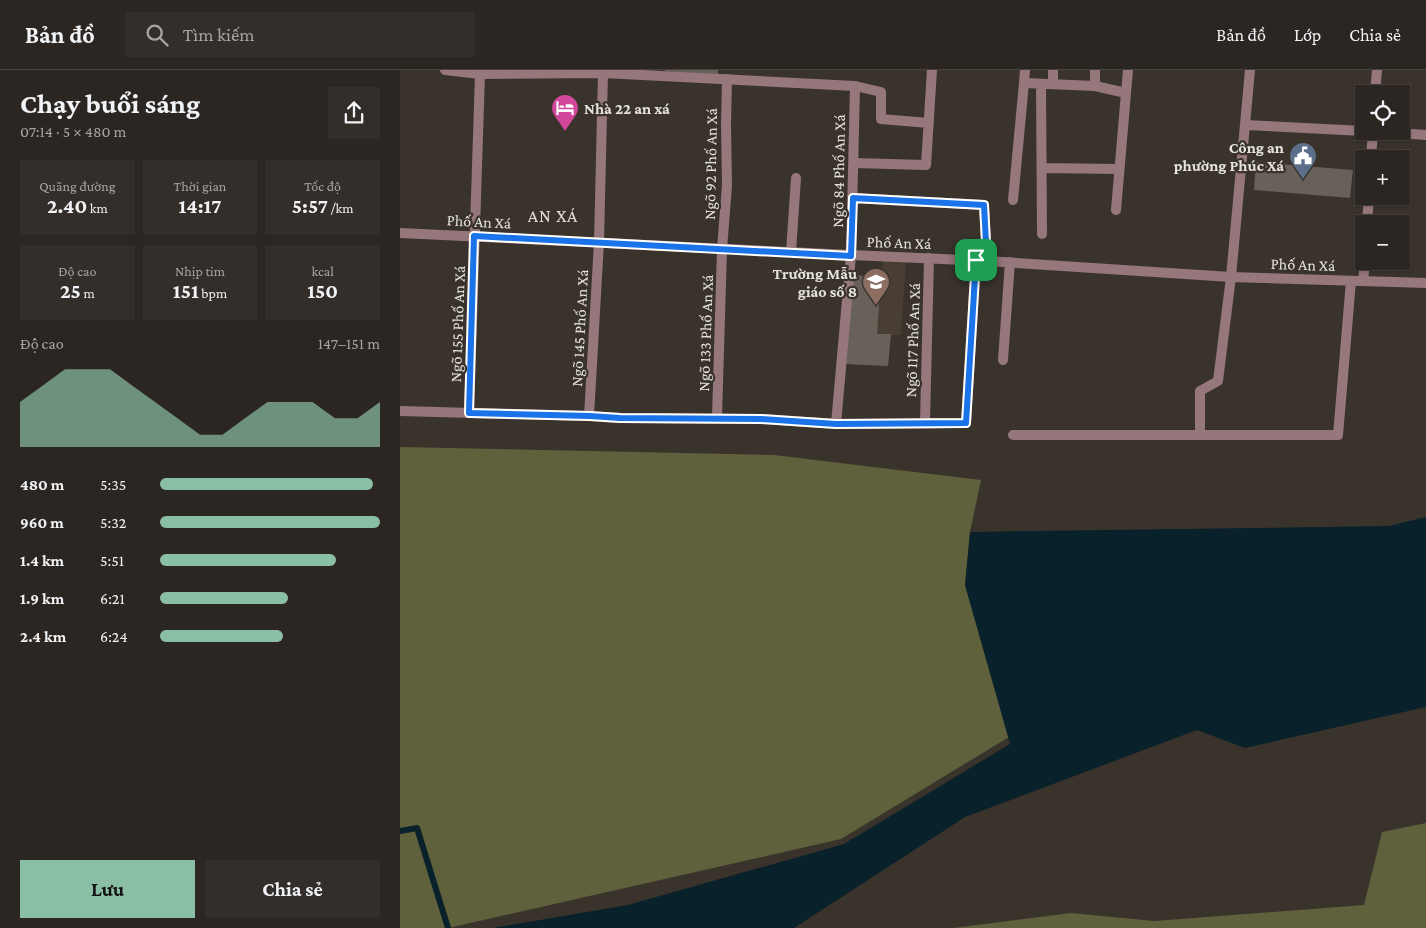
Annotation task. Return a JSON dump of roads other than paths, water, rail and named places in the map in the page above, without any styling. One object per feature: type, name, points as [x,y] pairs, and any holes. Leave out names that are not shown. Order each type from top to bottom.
[{"type":"street","points":[[445,70],[480,74],[603,73],[856,86],[881,92],[881,119],[929,123]]},
{"type":"street","points":[[854,163],[926,165],[932,70]]},
{"type":"street","points":[[1013,200],[1025,70]]},
{"type":"street","points":[[1053,70],[1053,84]]},
{"type":"street","points":[[1095,70],[1095,86]]},
{"type":"street","points":[[1116,210],[1128,70]]},
{"type":"street","points":[[1200,435],[1200,391],[1218,381],[1231,277],[1250,70]]},
{"type":"street","points":[[1376,85],[1377,70]]},
{"type":"street","name":"Ngõ 145 Phố An Xá","points":[[590,416],[599,242],[603,73]]},
{"type":"street","name":"Ngõ 155 Phố An Xá","points":[[469,413],[480,74]]},
{"type":"street","name":"Ngõ 92 Phố An Xá","points":[[722,249],[727,185],[726,126],[728,80]]},
{"type":"street","points":[[1024,83],[1095,86],[1126,93]]},
{"type":"street","points":[[1041,84],[1042,234]]},
{"type":"street","name":"Ngõ 84 Phố An Xá","points":[[836,424],[851,256],[856,86]]},
{"type":"street","points":[[1245,125],[1355,131]]},
{"type":"street","points":[[1410,133],[1426,134]]},
{"type":"street","points":[[1042,168],[1119,169]]},
{"type":"street","points":[[792,252],[796,178]]},
{"type":"street","points":[[400,411],[620,418],[761,419],[836,424],[966,423],[981,260],[984,205],[853,198]]},
{"type":"street","name":"Phố An Xá","points":[[400,233],[851,256],[981,260],[1231,277],[1426,283]]},
{"type":"street","name":"Ngõ 133 Phố An Xá","points":[[717,418],[722,249]]},
{"type":"street","name":"Ngõ 117 Phố An Xá","points":[[925,422],[930,258]]},
{"type":"street","points":[[1003,360],[1010,262]]},
{"type":"street","points":[[1364,281],[1365,270]]},
{"type":"street","points":[[1013,435],[1338,435],[1351,281]]},
{"type":"water","points":[[1426,517],[1426,707],[1245,748],[1197,730],[965,817],[794,928],[493,928],[628,905],[844,844],[1010,744],[965,585],[970,532],[1389,526]]},
{"type":"waterway","points":[[400,831],[417,828],[448,928]]},
{"type":"place","name":"Nhà 22 an xá","points":[[565,132]]},
{"type":"place","name":"Công an phường Phúc Xá","points":[[1303,180]]},
{"type":"place","name":"Trường Mẫu giáo số 8","points":[[876,306]]},
{"type":"district","name":"AN XÁ","points":[[553,216]]}]
